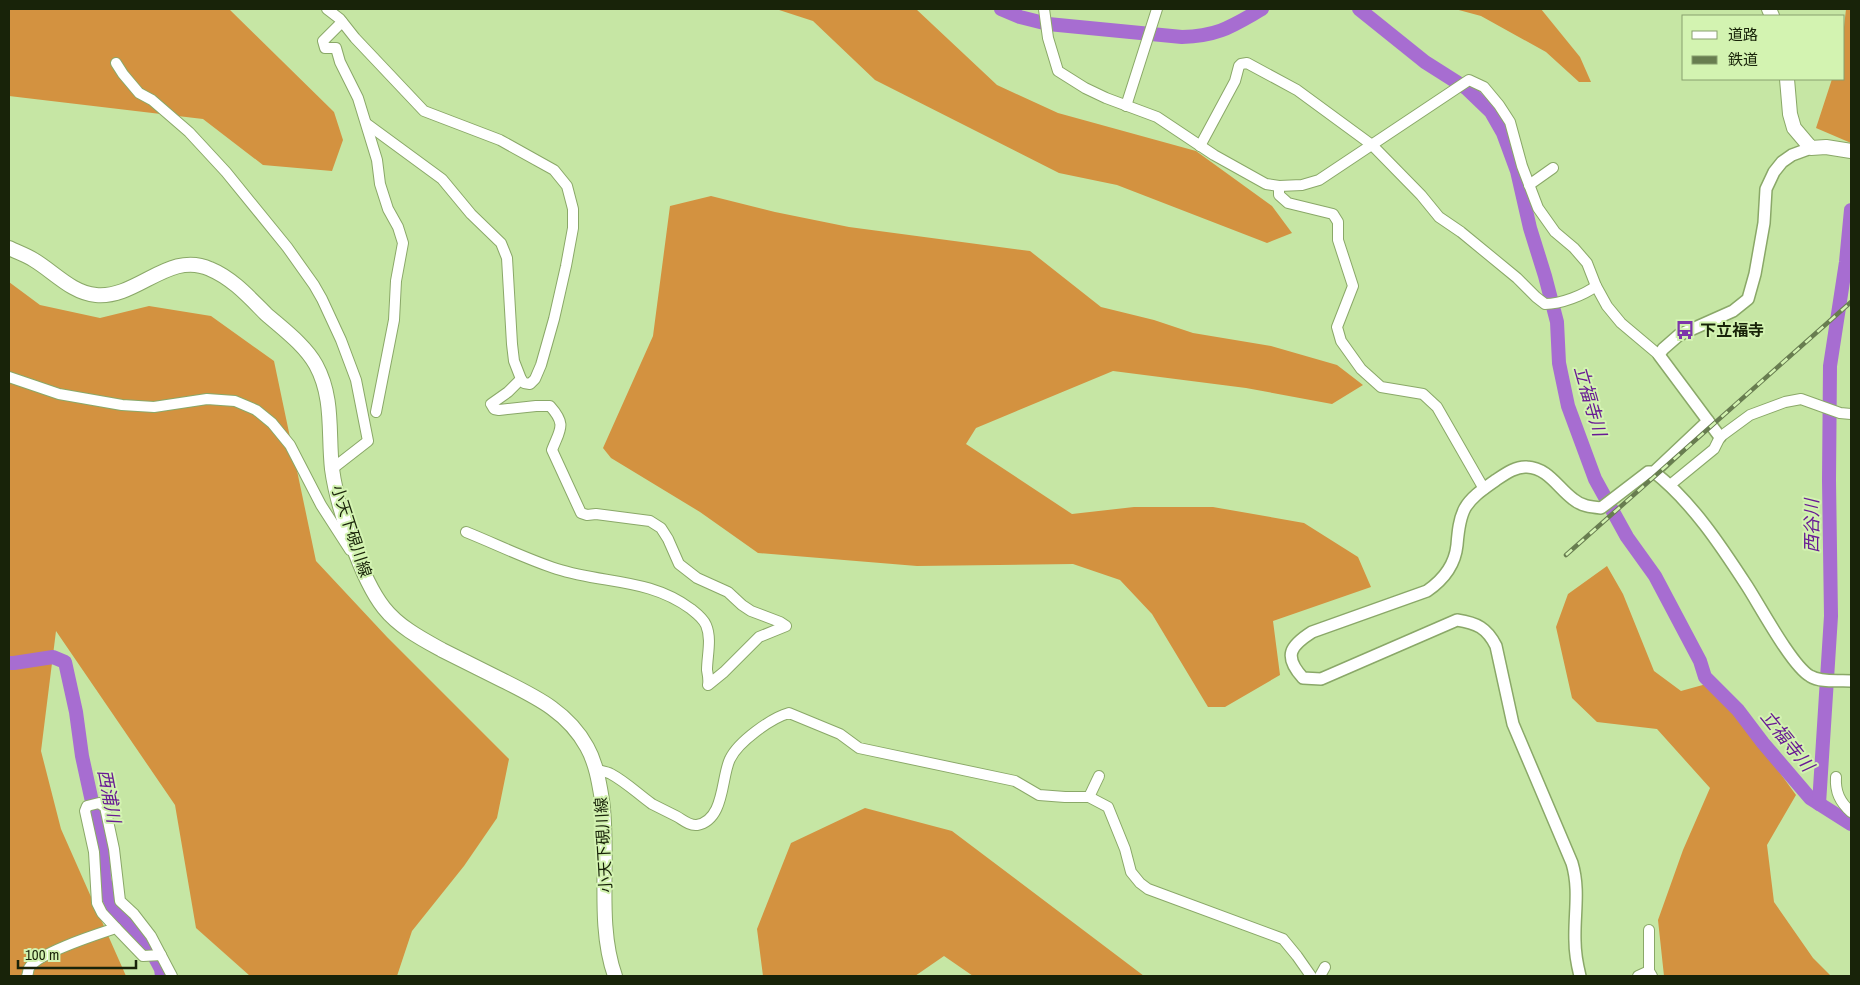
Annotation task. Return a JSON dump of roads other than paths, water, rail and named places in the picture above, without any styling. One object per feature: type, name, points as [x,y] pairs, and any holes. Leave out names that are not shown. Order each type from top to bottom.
[{"type":"main road","points":[[1787,80],[1790,114],[1794,128],[1812,148],[1826,147],[1849,151]]},
{"type":"main road","name":"小天下硯川線","points":[[9,248],[34,260],[74,288],[92,295],[109,296],[130,290],[176,266],[194,264],[210,268],[234,283],[296,342],[316,364],[326,390],[331,423],[332,469],[340,504],[368,582],[384,608],[398,623],[425,641],[532,694],[557,710],[574,727],[588,749],[596,770],[605,823],[607,947],[615,976]]},
{"type":"street","points":[[327,9],[342,22],[354,38],[424,111],[500,140],[554,170],[567,186],[573,209],[566,266],[554,320],[535,380],[530,384],[524,383],[521,379],[514,361],[507,258],[501,243],[471,214],[442,179],[367,124]]},
{"type":"street","points":[[1044,9],[1048,38],[1058,71],[1085,88],[1126,106],[1158,117],[1200,146],[1266,184],[1279,186],[1302,185],[1319,180],[1469,80],[1484,87],[1510,122],[1522,166],[1538,208],[1555,232],[1574,248],[1587,264],[1607,306],[1621,323],[1659,355],[1720,437]]},
{"type":"street","points":[[1126,106],[1157,9]]},
{"type":"street","points":[[342,22],[323,40],[325,48],[336,48],[340,62],[358,98],[377,160],[380,184],[388,209],[398,227],[403,243],[396,281],[394,320],[376,412],[356,380]]},
{"type":"street","points":[[1200,146],[1235,82],[1239,66],[1244,62],[1297,90],[1372,146],[1421,195],[1439,217],[1461,232],[1517,278],[1545,304],[1555,303],[1588,292],[1596,286]]},
{"type":"street","points":[[116,63],[139,93],[152,100],[190,132],[214,159],[297,260],[322,299],[341,340],[356,380],[368,441],[332,469]]},
{"type":"street","points":[[1659,355],[1679,335],[1733,311],[1748,299],[1755,274],[1764,223],[1766,189],[1774,172],[1782,162],[1812,148]]},
{"type":"street","points":[[1529,185],[1553,168]]},
{"type":"street","points":[[1279,186],[1279,195],[1288,203],[1333,214],[1338,222],[1338,240],[1353,286],[1337,327],[1341,341],[1361,369],[1382,387],[1423,394],[1437,407],[1484,489]]},
{"type":"street","points":[[9,376],[59,394],[122,404],[154,407],[207,399],[234,401],[256,410],[272,423],[290,445],[321,505],[337,532],[356,558],[368,582]]},
{"type":"street","points":[[466,532],[558,569],[597,578],[618,580],[668,594],[699,615],[706,625],[709,638],[708,685],[759,637],[786,626],[751,611],[728,592],[697,578],[679,564],[661,528],[650,521],[581,513],[552,450],[562,425],[559,416],[550,406],[499,410],[494,409],[491,404],[508,392],[521,379]]},
{"type":"street","points":[[1670,485],[1714,449],[1720,437],[1750,415],[1784,402],[1801,399],[1840,413],[1851,414]]},
{"type":"street","points":[[1654,472],[1708,421]]},
{"type":"street","points":[[1580,976],[1576,958],[1575,939],[1578,897],[1577,878],[1513,724],[1496,646],[1491,636],[1480,626],[1458,620],[1321,679],[1303,678],[1296,670],[1291,661],[1292,650],[1296,643],[1312,632],[1427,591],[1440,582],[1451,566],[1465,508],[1478,493],[1515,469],[1527,467],[1542,471],[1573,500],[1586,506],[1601,508],[1648,472],[1654,472],[1670,485],[1727,556],[1803,670],[1818,680],[1851,681]]},
{"type":"street","points":[[596,770],[611,774],[654,805],[687,823],[696,825],[707,820],[715,810],[722,796],[730,759],[762,726],[773,718],[789,713],[840,734],[859,748],[1015,781],[1039,794],[1065,798],[1088,798],[1108,807],[1125,849],[1131,872],[1140,883],[1148,889],[1283,939],[1297,956],[1308,975]]},
{"type":"street","points":[[1088,798],[1099,776]]},
{"type":"street","points":[[1836,777],[1835,789],[1842,803],[1851,812]]},
{"type":"street","points":[[161,955],[143,956],[102,913],[97,903],[94,852],[84,811],[87,806],[99,804],[105,807],[114,849],[120,901],[134,914],[151,936],[161,955],[172,976]]},
{"type":"street","points":[[27,976],[29,968],[37,961],[83,940],[116,928]]},
{"type":"street","points":[[1638,976],[1651,974],[1649,930]]},
{"type":"street","points":[[1320,976],[1325,967]]},
{"type":"waterway","name":"立福寺川","points":[[1001,9],[1020,17],[1048,24],[1182,37],[1206,35],[1225,29],[1262,9]]},
{"type":"waterway","name":"立福寺川","points":[[1359,9],[1425,62],[1466,88],[1491,112],[1503,133],[1517,171],[1530,228],[1557,322],[1559,363],[1568,406],[1595,479],[1627,537],[1655,576],[1700,661],[1705,677],[1738,710],[1763,743],[1810,798],[1851,824]]},
{"type":"waterway","name":"西谷川","points":[[1819,804],[1831,616],[1830,366],[1846,262],[1851,210]]},
{"type":"waterway","name":"西浦川","points":[[9,663],[53,657],[65,662],[76,712],[82,756],[103,852],[104,879],[111,904],[123,921],[146,941],[161,969],[162,976]]},
{"type":"railway","points":[[1566,555],[1851,302]]},
{"type":"place","name":"下立福寺","points":[[1685,330]]}]
